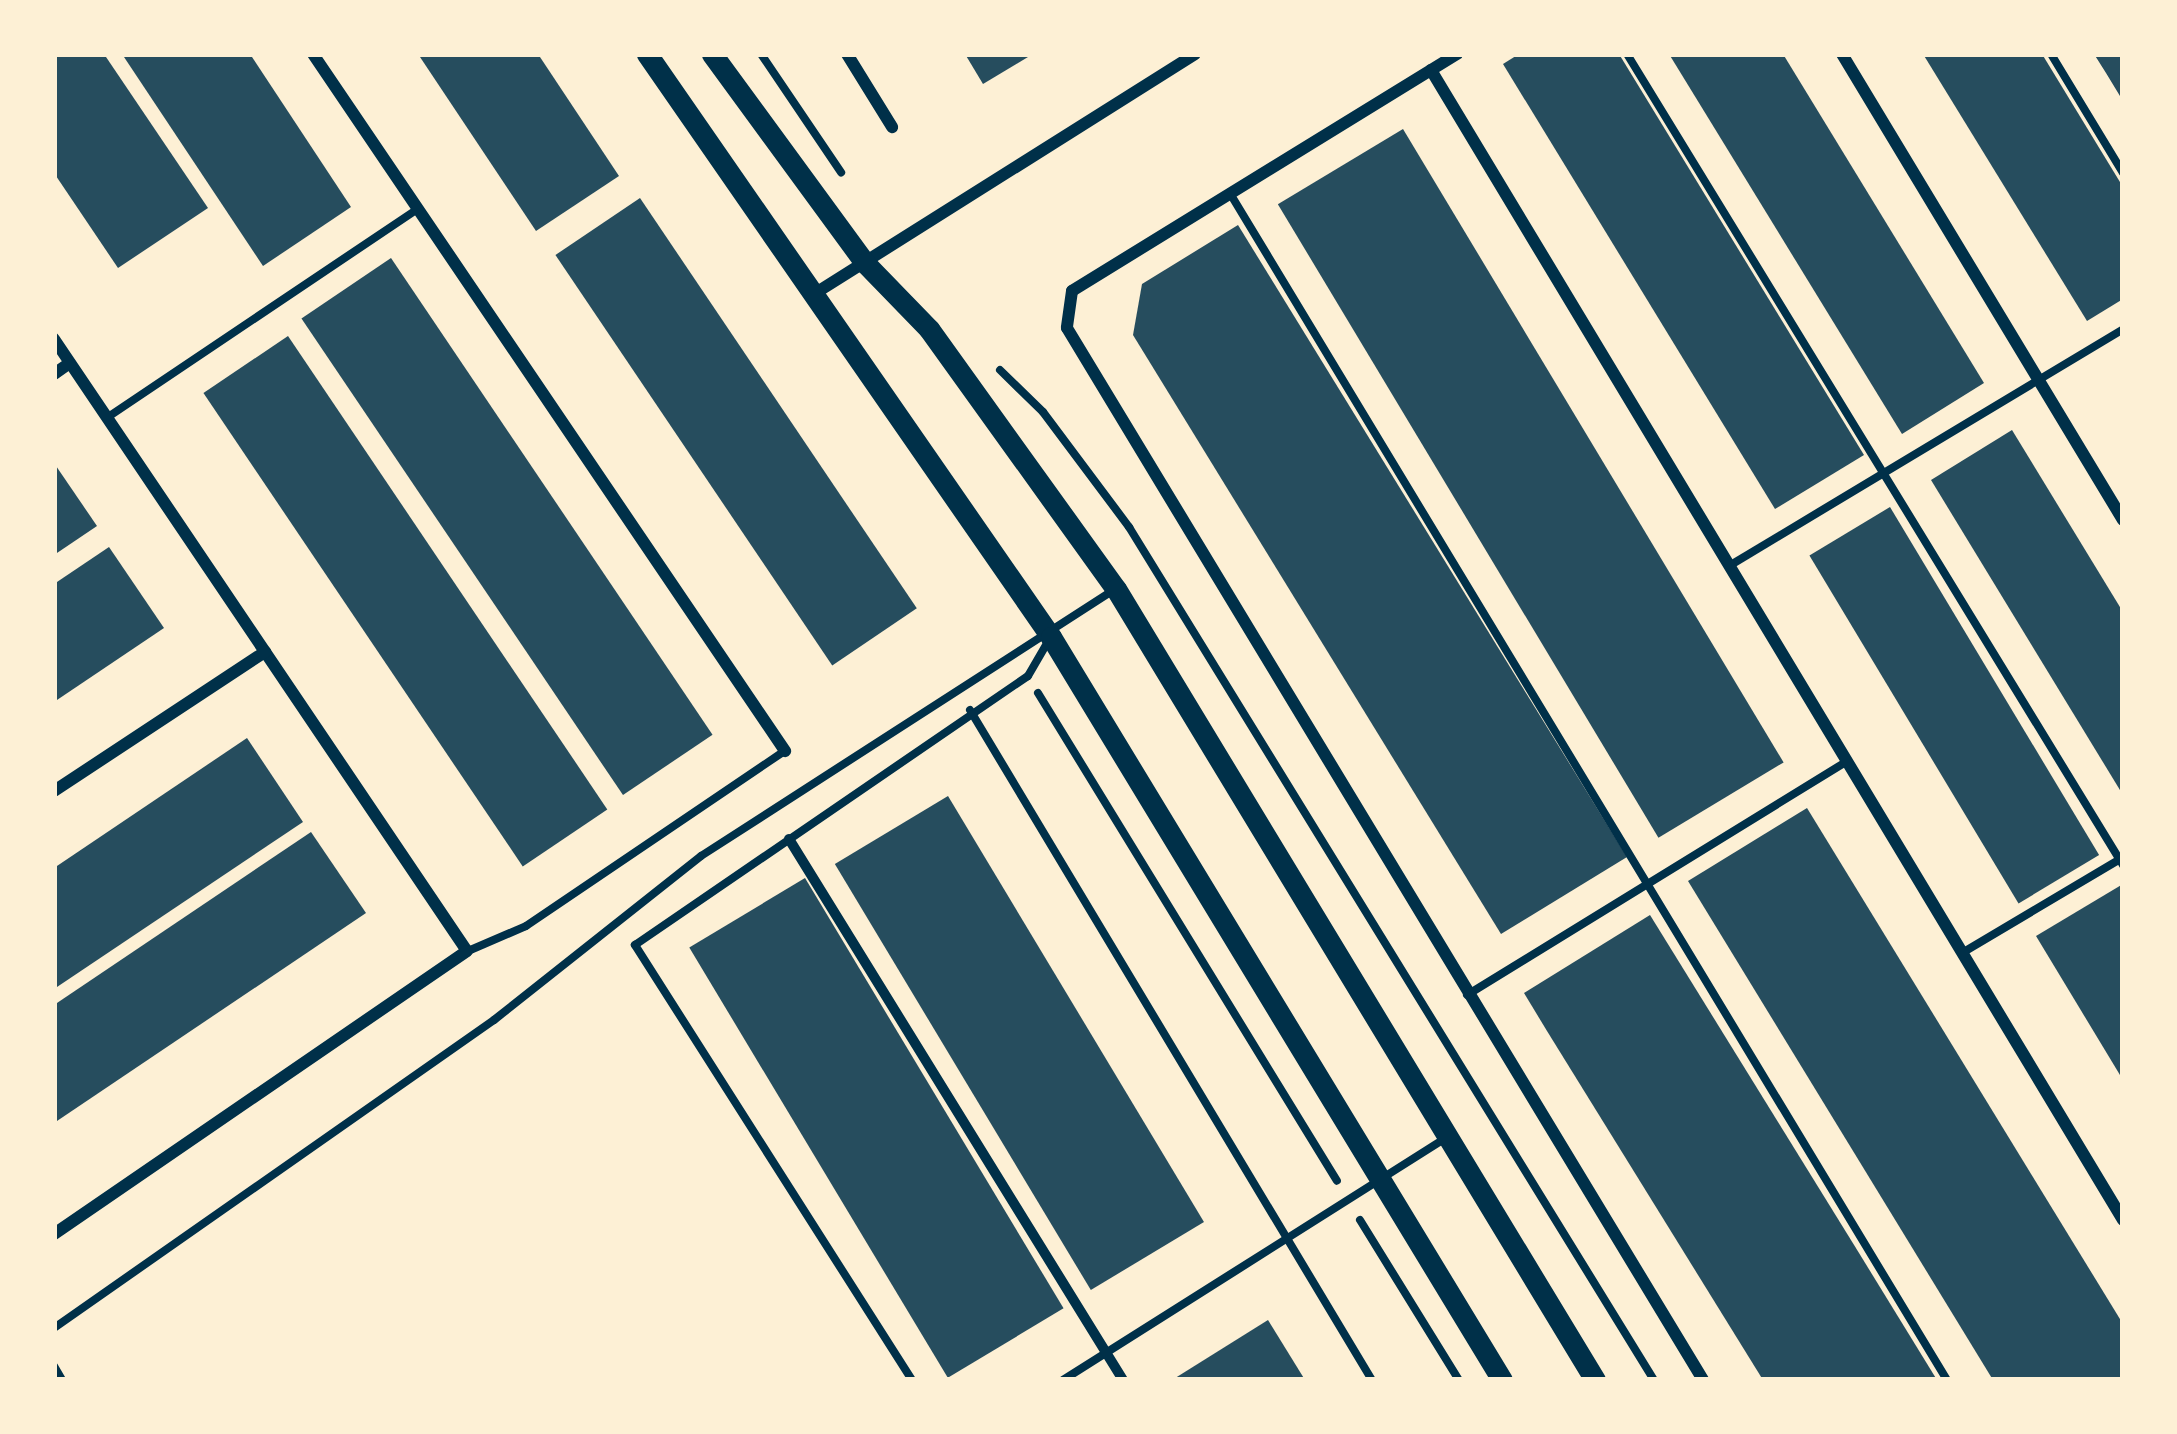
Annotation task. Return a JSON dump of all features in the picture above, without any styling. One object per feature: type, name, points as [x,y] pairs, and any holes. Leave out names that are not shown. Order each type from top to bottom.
[{"type":"street","points":[[313,54],[784,751]]},
{"type":"street","points":[[647,54],[1051,637],[1376,1180],[1502,1380]]},
{"type":"street","points":[[712,54],[865,263],[929,329],[1116,589],[1595,1380]]},
{"type":"street","points":[[847,54],[892,127]]},
{"type":"street","points":[[814,294],[1195,54]]},
{"type":"street","points":[[1457,54],[1072,291],[1067,328],[1466,996],[1703,1380]]},
{"type":"street","points":[[1842,54],[2123,520]]},
{"type":"street","points":[[1431,70],[2123,1220]]},
{"type":"street","points":[[54,340],[467,951],[54,1234]]},
{"type":"street","points":[[54,374],[70,363]]},
{"type":"street","points":[[54,791],[265,652]]},
{"type":"street","points":[[789,839],[1123,1380]]},
{"type":"lane","points":[[1627,54],[2122,860],[1962,953]]},
{"type":"lane","points":[[2050,54],[2123,173]]},
{"type":"lane","points":[[1230,193],[1947,1380]]},
{"type":"lane","points":[[107,418],[418,209]]},
{"type":"lane","points":[[1729,566],[2123,329]]},
{"type":"lane","points":[[54,1328],[494,1020],[701,856],[1051,637],[1116,589]]},
{"type":"lane","points":[[912,1380],[635,945],[970,710],[1028,676],[1051,637]]},
{"type":"lane","points":[[970,710],[1282,1240],[1372,1380]]},
{"type":"lane","points":[[467,951],[526,926],[784,751]]},
{"type":"lane","points":[[1466,996],[1847,760]]},
{"type":"lane","points":[[1063,1380],[1447,1137]]},
{"type":"lane","points":[[54,1366],[62,1380]]},
{"type":"path","points":[[1028,676],[1459,1380]]},
{"type":"building","points":[[54,54],[104,54],[208,208],[118,268],[54,173]]},
{"type":"building","points":[[122,54],[250,54],[351,207],[263,266]]},
{"type":"building","points":[[418,54],[538,54],[619,176],[536,231]]},
{"type":"building","points":[[965,54],[1033,54],[983,84]]},
{"type":"building","points":[[1519,54],[1619,54],[1864,455],[1775,509],[1503,64]]},
{"type":"building","points":[[1669,54],[1783,54],[1984,383],[1902,434]]},
{"type":"building","points":[[1923,54],[2042,54],[2123,187],[2123,299],[2087,321]]},
{"type":"building","points":[[2094,54],[2123,54],[2123,101],[2106,73]]},
{"type":"building","points":[[1403,129],[1784,762],[1658,838],[1278,204]]},
{"type":"building","points":[[640,198],[917,608],[832,665],[555,255]]},
{"type":"building","points":[[1238,225],[1627,857],[1501,934],[1133,335],[1142,284]]},
{"type":"building","points":[[391,258],[713,735],[623,795],[301,318]]},
{"type":"building","points":[[288,336],[607,809],[523,866],[203,393]]},
{"type":"building","points":[[2012,430],[2123,612],[2123,795],[1931,480]]},
{"type":"building","points":[[54,463],[97,526],[54,555]]},
{"type":"building","points":[[1890,507],[2099,855],[2019,903],[1809,555]]},
{"type":"building","points":[[109,547],[164,628],[54,702],[54,584]]},
{"type":"building","points":[[247,738],[303,822],[54,989],[54,868]]},
{"type":"building","points":[[948,796],[1204,1222],[1091,1290],[835,864]]},
{"type":"building","points":[[1807,808],[2123,1324],[2123,1380],[1993,1380],[1688,881]]},
{"type":"building","points":[[311,832],[366,913],[54,1123],[54,1005]]},
{"type":"building","points":[[805,878],[1064,1308],[948,1378],[689,948]]},
{"type":"building","points":[[2123,884],[2123,1080],[2036,936]]},
{"type":"building","points":[[1650,915],[1937,1380],[1763,1380],[1547,1031],[1524,993]]},
{"type":"building","points":[[1268,1320],[1305,1380],[1172,1380]]}]
